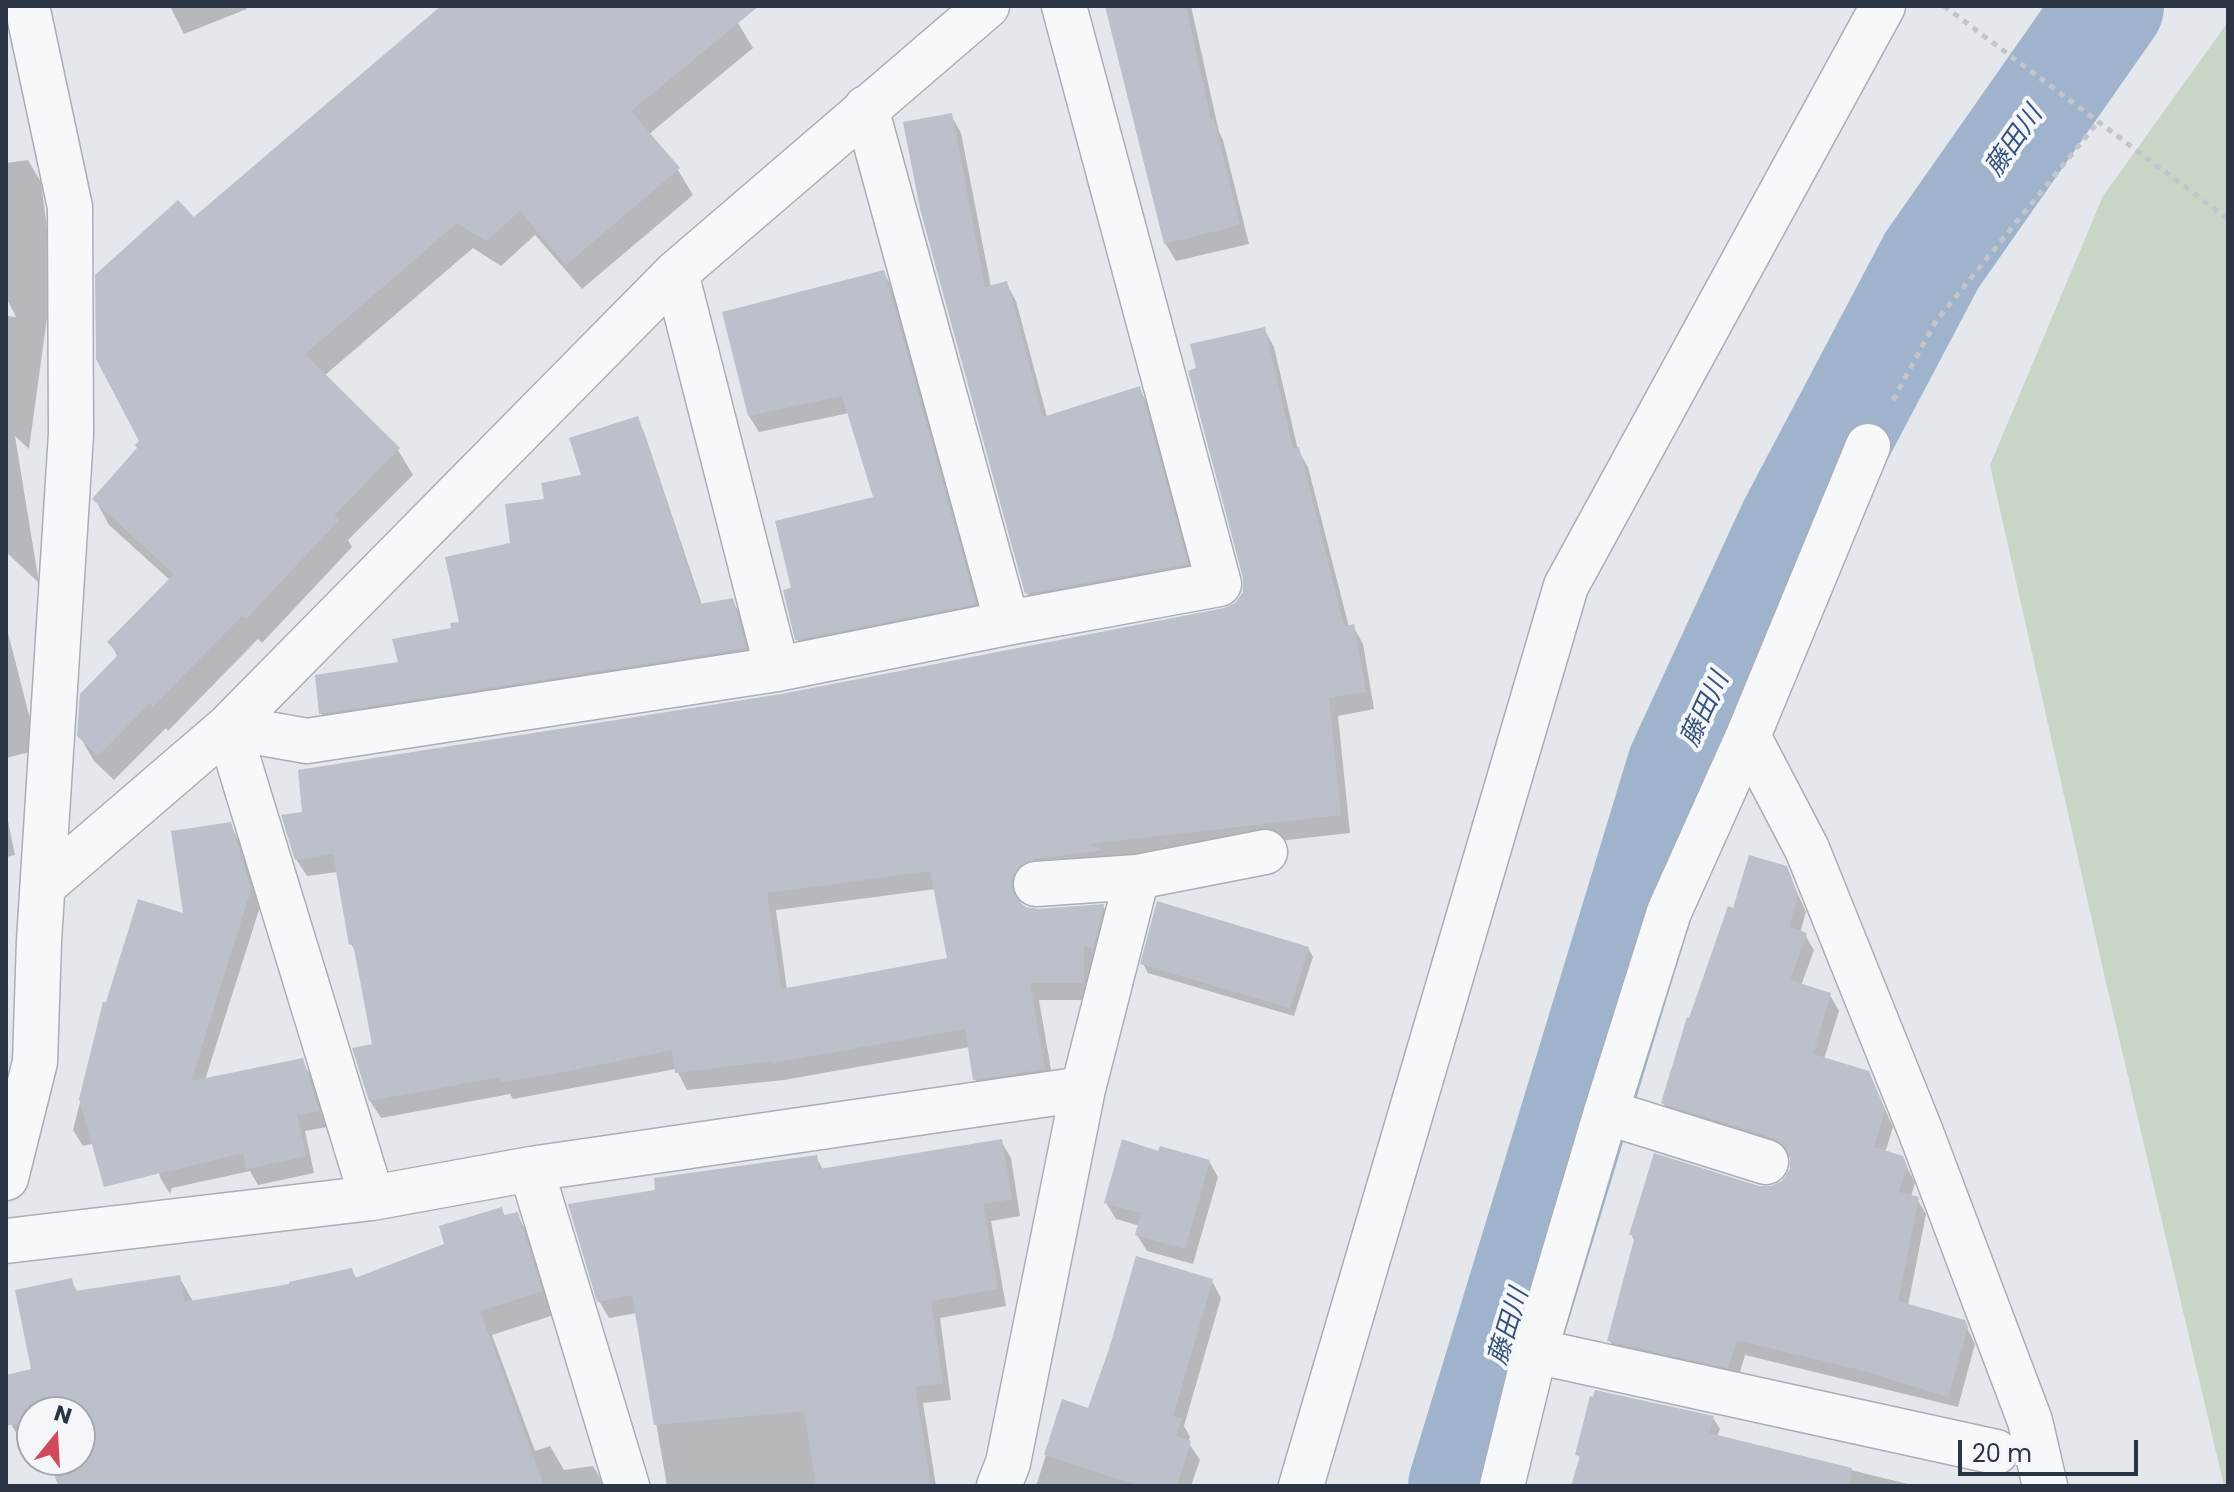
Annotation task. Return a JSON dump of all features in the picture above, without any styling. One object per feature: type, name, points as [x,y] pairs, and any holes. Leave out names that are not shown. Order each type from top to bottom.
[{"type":"street","points":[[6,1178],[35,1062],[22,945],[43,886],[71,434],[70,207],[27,6]]},
{"type":"street","points":[[43,886],[228,727],[676,273],[987,6]]},
{"type":"street","points":[[228,727],[307,741],[777,669],[1219,584],[1064,6]]},
{"type":"street","points":[[1301,1486],[1566,586],[1883,6]]},
{"type":"street","points":[[866,108],[1007,623]]},
{"type":"street","points":[[676,273],[777,669]]},
{"type":"street","points":[[1502,1486],[1535,1351],[1669,912],[1748,736],[1868,446]]},
{"type":"street","points":[[228,727],[372,1198]]},
{"type":"street","points":[[1748,736],[1807,849],[1920,1130],[2030,1421],[2045,1486]]},
{"type":"street","points":[[1036,884],[1137,877],[1265,852]]},
{"type":"street","points":[[999,1486],[1008,1463],[1083,1089],[1137,877]]},
{"type":"street","points":[[6,1241],[372,1198],[531,1169],[1083,1089]]},
{"type":"street","points":[[1606,1112],[1766,1162]]},
{"type":"street","points":[[531,1169],[627,1486]]},
{"type":"street","points":[[1535,1351],[1992,1469],[2030,1421]]},
{"type":"path","points":[[1944,6],[2228,219]]},
{"type":"path","points":[[1868,446],[1936,321],[2098,122]]},
{"type":"green space","points":[[2228,22],[2228,1486],[2224,1486],[2104,974],[1990,465],[2103,196]]},
{"type":"building","points":[[441,6],[759,6],[631,111],[680,168],[566,265],[520,211],[486,241],[457,223],[305,354],[400,448],[334,515],[339,520],[246,619],[243,615],[152,707],[151,702],[98,756],[77,736],[80,694],[119,654],[107,642],[174,574],[92,499],[137,448],[135,445],[139,441],[96,359],[95,275],[178,200],[194,217]]},
{"type":"building","points":[[1105,6],[1186,6],[1211,120],[1214,119],[1240,225],[1164,244]]},
{"type":"building","points":[[952,113],[985,287],[1007,281],[1043,417],[1140,386],[1188,564],[1025,594],[920,209],[903,122]]},
{"type":"building","points":[[884,270],[976,604],[795,640],[783,590],[791,588],[775,521],[873,497],[842,396],[748,416],[722,312]]},
{"type":"building","points":[[1265,327],[1293,449],[1299,447],[1344,626],[1354,624],[1366,692],[1329,698],[1341,815],[1088,844],[1104,850],[1034,859],[1021,864],[1013,874],[1011,886],[1016,899],[1026,907],[1038,909],[1104,904],[1093,949],[1084,946],[1084,983],[1030,983],[1045,1069],[973,1080],[965,1029],[772,1063],[675,1073],[672,1050],[548,1075],[501,1082],[500,1077],[369,1101],[352,1048],[372,1044],[353,944],[349,945],[333,854],[295,860],[281,815],[302,812],[298,770],[781,694],[1224,608],[1235,603],[1243,592],[1243,578],[1188,371],[1196,368],[1190,344]],"holes":[[[930,871],[947,958],[781,989],[767,893]]]},
{"type":"building","points":[[638,416],[700,604],[733,598],[746,648],[319,714],[315,675],[398,662],[392,639],[451,628],[450,623],[459,622],[445,557],[510,543],[505,504],[544,499],[541,483],[581,475],[569,438]]},
{"type":"building","points":[[231,822],[251,889],[191,1081],[303,1058],[319,1111],[297,1115],[306,1156],[246,1169],[243,1153],[104,1187],[79,1099],[103,1002],[106,1002],[138,899],[183,913],[171,831]]},
{"type":"building","points":[[1749,855],[1787,866],[1798,895],[1789,927],[1807,933],[1790,980],[1831,993],[1813,1054],[1869,1071],[1885,1110],[1874,1147],[1903,1156],[1907,1166],[1899,1192],[1919,1197],[1898,1301],[1965,1320],[1968,1327],[1948,1397],[1864,1371],[1737,1340],[1728,1368],[1607,1341],[1635,1236],[1629,1235],[1654,1153],[1759,1186],[1771,1186],[1782,1181],[1790,1169],[1790,1157],[1785,1146],[1774,1138],[1661,1103],[1687,1017],[1728,906],[1733,908]]},
{"type":"building","points":[[1157,901],[1309,947],[1290,1008],[1140,964]]},
{"type":"building","points":[[1002,1139],[1012,1199],[983,1204],[998,1289],[931,1301],[943,1383],[915,1387],[931,1486],[816,1486],[804,1411],[654,1425],[632,1295],[597,1302],[568,1204],[655,1190],[654,1178],[817,1155],[819,1169]]},
{"type":"building","points":[[1122,1139],[1158,1151],[1160,1146],[1210,1160],[1185,1249],[1135,1235],[1141,1213],[1104,1203]]},
{"type":"building","points":[[502,1207],[504,1215],[518,1212],[542,1291],[480,1311],[544,1486],[58,1486],[55,1476],[96,1476],[96,1396],[16,1396],[16,1424],[6,1426],[6,1375],[31,1369],[15,1290],[72,1278],[75,1291],[180,1275],[184,1302],[289,1284],[352,1268],[355,1278],[444,1244],[439,1226]]},
{"type":"building","points":[[1136,1256],[1213,1279],[1173,1416],[1182,1418],[1176,1436],[1191,1441],[1177,1486],[1140,1486],[1044,1455],[1062,1399],[1088,1408]]},
{"type":"building","points":[[1595,1390],[1714,1416],[1709,1433],[1852,1468],[1849,1486],[1571,1486],[1580,1456],[1575,1455],[1590,1396],[1593,1397]]},
{"type":"waterway","name":"藤田川","points":[[1462,1486],[1681,766],[1792,525],[1932,260],[2110,6]]}]
